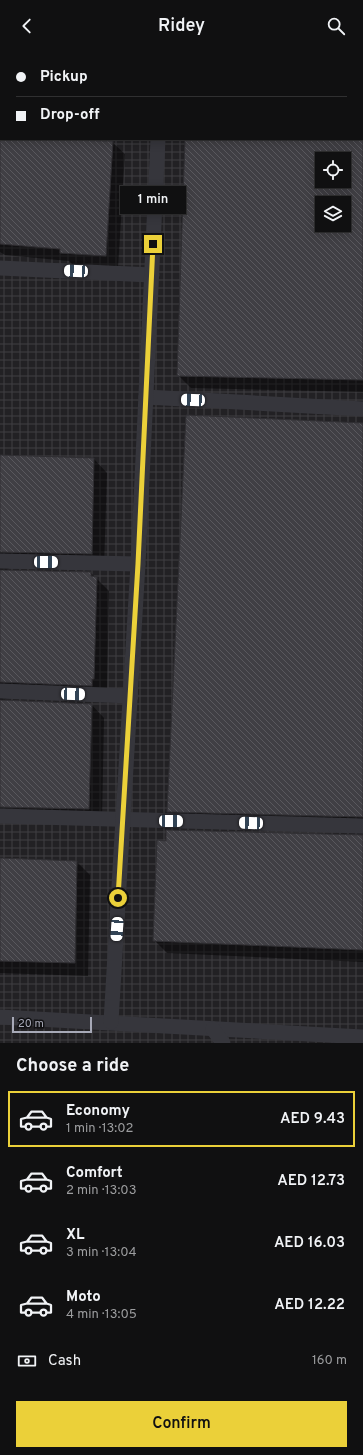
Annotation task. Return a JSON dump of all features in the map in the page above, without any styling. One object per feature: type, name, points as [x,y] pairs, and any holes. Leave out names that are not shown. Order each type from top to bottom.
[{"type":"lane","points":[[111,1022],[131,696],[158,140]]},
{"type":"lane","points":[[0,268],[152,275]]},
{"type":"lane","points":[[146,398],[363,409]]},
{"type":"lane","points":[[0,561],[138,564]]},
{"type":"lane","points":[[0,691],[131,696]]},
{"type":"lane","points":[[0,816],[363,826]]},
{"type":"lane","points":[[0,1017],[363,1037]]},
{"type":"lane","points":[[213,1028],[223,1043]]},
{"type":"shaded area","points":[[0,140],[363,140],[363,1043],[0,1043]]},
{"type":"building","points":[[0,140],[113,141],[106,256],[60,253],[60,249],[0,244]]},
{"type":"building","points":[[185,140],[363,140],[363,380],[177,376]]},
{"type":"building","points":[[186,415],[363,423],[363,817],[167,812]]},
{"type":"building","points":[[0,455],[94,458],[92,554],[0,552]]},
{"type":"building","points":[[0,570],[91,572],[91,576],[97,577],[94,679],[92,679],[92,686],[0,682]]},
{"type":"building","points":[[0,700],[92,704],[89,809],[0,807]]},
{"type":"building","points":[[166,830],[363,835],[363,950],[153,941],[157,840],[166,841]]},
{"type":"building","points":[[0,858],[77,861],[75,963],[0,961]]},
{"type":"route","points":[[118,898],[131,696],[153,244]]}]
